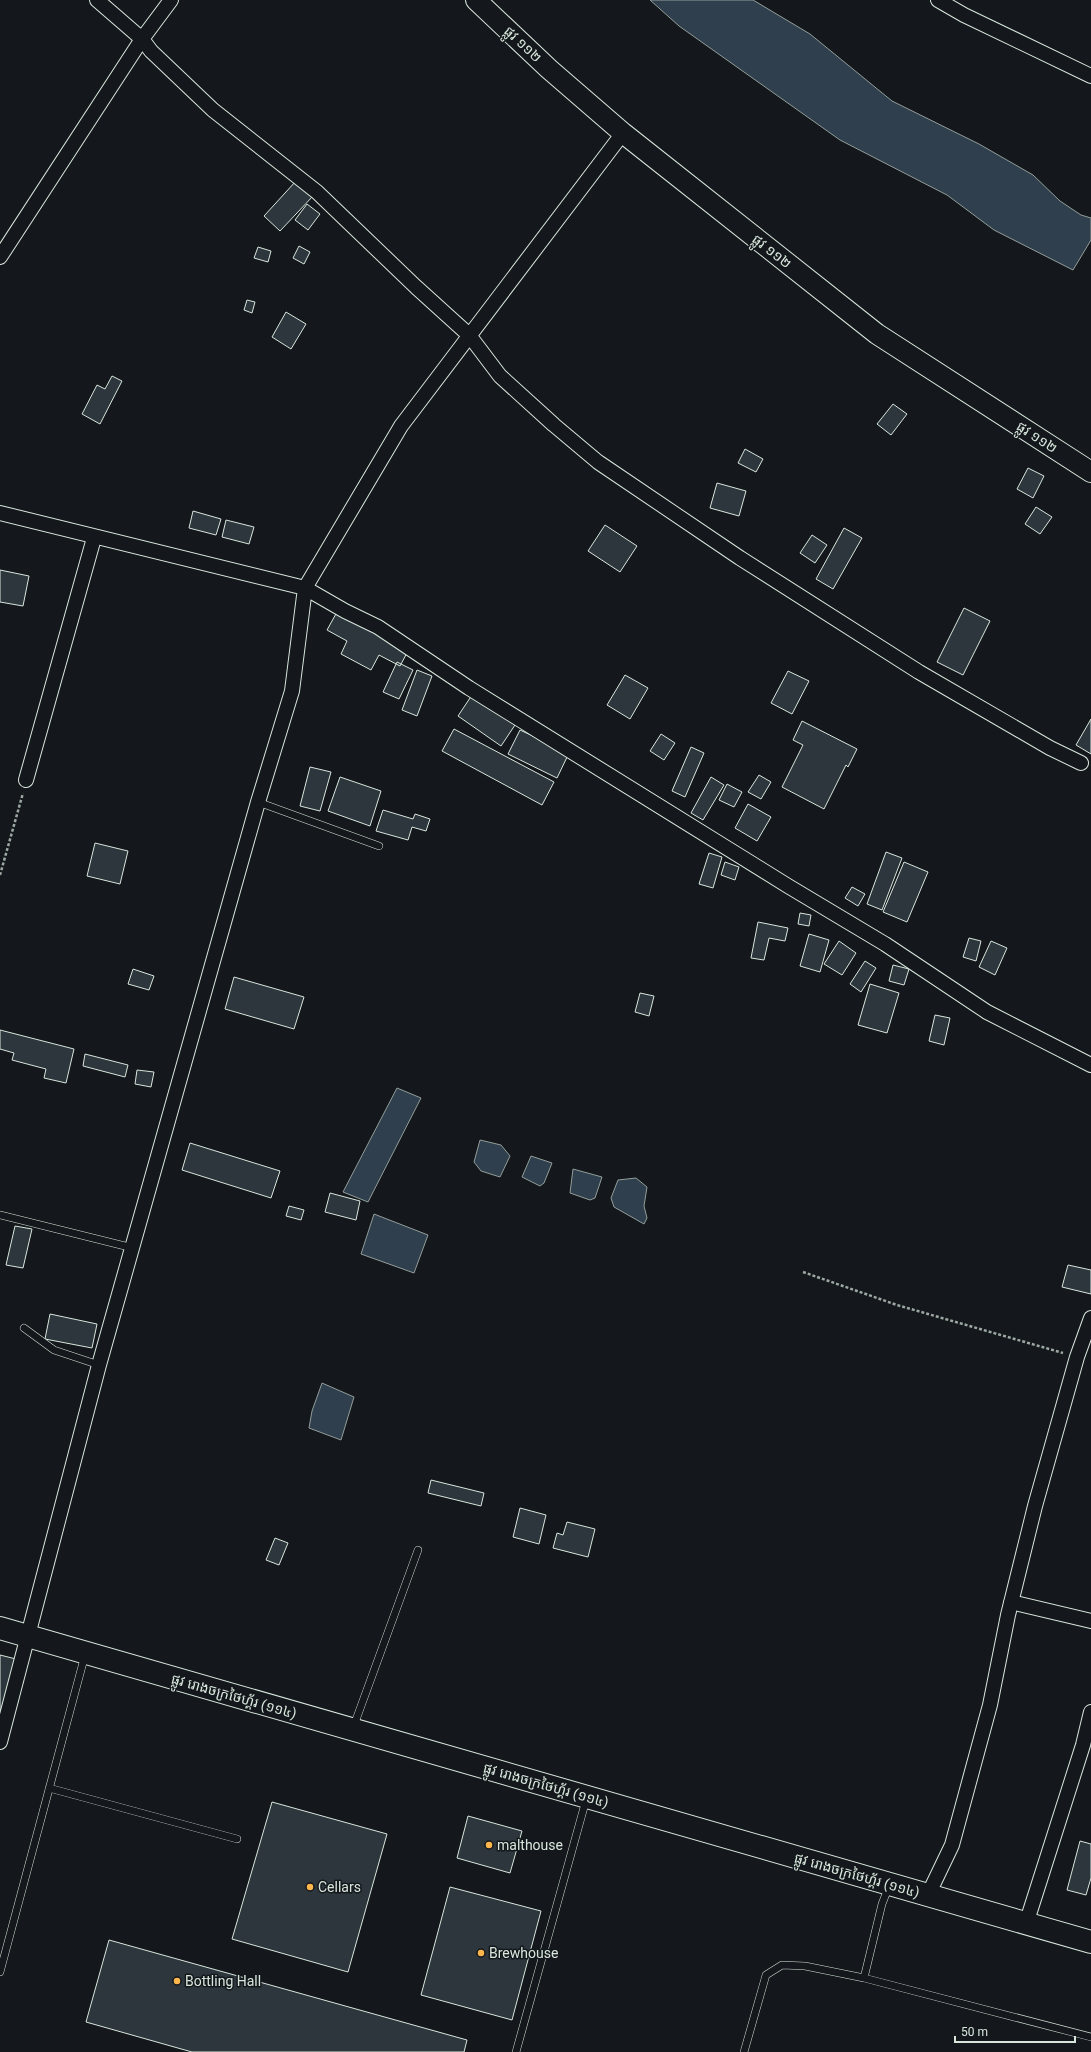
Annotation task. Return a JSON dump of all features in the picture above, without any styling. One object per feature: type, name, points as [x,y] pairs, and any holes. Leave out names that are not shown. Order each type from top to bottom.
[{"type":"main road","name":"ផ្លូវ រោងចក្រថៃហ្គ័រ (១១៤)","points":[[0,1628],[1091,1942]]},
{"type":"street","points":[[96,0],[142,39],[151,51],[213,110],[317,192],[416,287],[469,335],[500,376],[554,425],[598,462],[740,558],[919,672],[1050,748],[1081,763]]},
{"type":"street","points":[[0,257],[142,39],[171,0]]},
{"type":"street","name":"ផ្លូវ ១១២","points":[[476,0],[549,69],[623,133],[877,334],[1091,472]]},
{"type":"street","points":[[938,0],[970,18],[1091,76]]},
{"type":"street","points":[[0,1742],[29,1637],[99,1364],[258,802],[292,691],[305,588],[401,426],[623,133]]},
{"type":"street","points":[[0,513],[94,538],[305,588],[345,611],[378,627],[469,688],[788,886],[885,944],[987,1012],[1091,1065]]},
{"type":"street","points":[[26,780],[94,538]]},
{"type":"street","points":[[928,1895],[952,1845],[990,1705],[1011,1602],[1035,1506],[1077,1357],[1091,1318]]},
{"type":"street","points":[[1011,1602],[1091,1621]]},
{"type":"street","points":[[1026,1924],[1083,1745],[1091,1712]]},
{"type":"lane","points":[[258,802],[379,846]]},
{"type":"lane","points":[[0,1215],[133,1248]]},
{"type":"lane","points":[[24,1328],[54,1350],[99,1364]]},
{"type":"lane","points":[[353,1730],[418,1550]]},
{"type":"lane","points":[[0,1972],[85,1653]]},
{"type":"lane","points":[[49,1788],[237,1839]]},
{"type":"lane","points":[[516,2052],[586,1797]]},
{"type":"lane","points":[[864,1978],[882,1904],[890,1884]]},
{"type":"lane","points":[[744,2052],[766,1975],[782,1965],[805,1966],[864,1978],[1091,2037]]},
{"type":"path","points":[[0,875],[26,780]]},
{"type":"path","points":[[802,1272],[897,1305],[1077,1357]]},
{"type":"water","points":[[650,0],[753,0],[810,34],[892,101],[979,144],[1033,175],[1060,201],[1081,215],[1091,218],[1091,240],[1073,270],[994,230],[947,195],[840,140],[679,26]]},
{"type":"water","points":[[397,1088],[421,1098],[368,1202],[343,1192]]},
{"type":"water","points":[[480,1140],[501,1145],[510,1156],[500,1177],[481,1171],[474,1162]]},
{"type":"water","points":[[531,1156],[552,1163],[544,1183],[540,1186],[522,1177]]},
{"type":"water","points":[[573,1169],[602,1177],[595,1198],[590,1200],[570,1193]]},
{"type":"water","points":[[636,1178],[647,1187],[644,1206],[647,1218],[644,1224],[614,1207],[611,1198],[618,1180]]},
{"type":"water","points":[[374,1214],[428,1235],[414,1273],[361,1254]]},
{"type":"water","points":[[322,1383],[354,1397],[341,1440],[309,1428],[312,1411]]},
{"type":"building","points":[[296,181],[313,196],[280,231],[264,216]]},
{"type":"building","points":[[307,204],[320,214],[308,230],[295,220]]},
{"type":"building","points":[[299,246],[310,252],[304,264],[293,258]]},
{"type":"building","points":[[258,247],[271,251],[268,262],[254,258]]},
{"type":"building","points":[[247,300],[255,302],[252,313],[244,310]]},
{"type":"building","points":[[286,312],[306,324],[291,349],[272,337]]},
{"type":"building","points":[[112,376],[122,381],[100,424],[82,414],[97,385],[105,389]]},
{"type":"building","points":[[893,404],[907,414],[891,435],[877,424]]},
{"type":"building","points":[[745,449],[763,459],[756,472],[738,463]]},
{"type":"building","points":[[1028,468],[1044,476],[1033,498],[1017,489]]},
{"type":"building","points":[[717,483],[746,491],[739,516],[710,508]]},
{"type":"building","points":[[1036,507],[1052,517],[1040,534],[1025,524]]},
{"type":"building","points":[[193,511],[221,519],[216,535],[189,528]]},
{"type":"building","points":[[226,520],[254,527],[249,544],[222,537]]},
{"type":"building","points":[[605,525],[637,546],[620,572],[588,551]]},
{"type":"building","points":[[844,528],[862,538],[833,589],[816,579]]},
{"type":"building","points":[[812,535],[827,545],[815,563],[800,553]]},
{"type":"building","points":[[0,570],[29,576],[23,606],[0,602]]},
{"type":"building","points":[[964,608],[990,621],[963,675],[937,662]]},
{"type":"building","points":[[337,612],[408,651],[400,666],[379,655],[371,670],[341,654],[347,641],[327,630]]},
{"type":"building","points":[[397,662],[413,670],[399,699],[383,692]]},
{"type":"building","points":[[417,670],[432,676],[417,716],[402,710]]},
{"type":"building","points":[[788,671],[809,681],[792,714],[771,703]]},
{"type":"building","points":[[625,675],[648,688],[630,719],[607,705]]},
{"type":"building","points":[[472,695],[515,725],[501,746],[458,716]]},
{"type":"building","points":[[1091,719],[1091,754],[1076,745]]},
{"type":"building","points":[[802,721],[857,749],[848,767],[846,765],[824,809],[782,787],[803,745],[793,740]]},
{"type":"building","points":[[454,729],[554,782],[542,805],[442,751]]},
{"type":"building","points":[[520,730],[569,753],[557,778],[508,754]]},
{"type":"building","points":[[661,734],[675,743],[664,760],[650,751]]},
{"type":"building","points":[[691,747],[704,753],[685,797],[672,791]]},
{"type":"building","points":[[310,767],[331,772],[320,811],[300,806]]},
{"type":"building","points":[[759,775],[771,782],[761,799],[748,792]]},
{"type":"building","points":[[340,777],[381,791],[370,826],[328,811]]},
{"type":"building","points":[[711,777],[724,785],[703,820],[691,813]]},
{"type":"building","points":[[727,784],[742,792],[734,807],[719,800]]},
{"type":"building","points":[[748,804],[771,817],[757,841],[735,828]]},
{"type":"building","points":[[383,810],[413,819],[415,814],[430,819],[426,831],[412,827],[408,840],[376,831]]},
{"type":"building","points":[[95,843],[128,851],[120,884],[87,876]]},
{"type":"building","points":[[886,852],[902,858],[882,910],[867,904]]},
{"type":"building","points":[[709,853],[722,857],[713,888],[699,884]]},
{"type":"building","points":[[725,862],[739,867],[735,880],[721,875]]},
{"type":"building","points":[[904,862],[928,872],[907,922],[883,912]]},
{"type":"building","points":[[852,887],[865,894],[858,906],[845,898]]},
{"type":"building","points":[[800,913],[811,915],[809,926],[798,924]]},
{"type":"building","points":[[758,922],[788,928],[785,941],[769,938],[764,960],[751,958]]},
{"type":"building","points":[[809,934],[829,940],[820,972],[800,966]]},
{"type":"building","points":[[969,938],[981,941],[976,961],[963,957]]},
{"type":"building","points":[[839,941],[856,953],[842,975],[824,964]]},
{"type":"building","points":[[991,941],[1007,948],[995,975],[979,967]]},
{"type":"building","points":[[865,961],[876,968],[861,992],[850,984]]},
{"type":"building","points":[[893,965],[909,969],[904,985],[889,981]]},
{"type":"building","points":[[133,969],[154,976],[149,990],[128,984]]},
{"type":"building","points":[[234,977],[304,997],[294,1029],[225,1009]]},
{"type":"building","points":[[870,984],[899,993],[887,1033],[858,1025]]},
{"type":"building","points":[[640,993],[654,996],[649,1016],[635,1012]]},
{"type":"building","points":[[935,1015],[950,1018],[944,1045],[929,1041]]},
{"type":"building","points":[[0,1030],[74,1049],[66,1083],[44,1078],[46,1069],[12,1060],[14,1053],[0,1049]]},
{"type":"building","points":[[85,1054],[128,1065],[125,1077],[83,1066]]},
{"type":"building","points":[[137,1070],[154,1072],[151,1087],[135,1084]]},
{"type":"building","points":[[190,1143],[280,1171],[271,1198],[182,1170]]},
{"type":"building","points":[[330,1193],[360,1201],[356,1220],[325,1212]]},
{"type":"building","points":[[289,1206],[304,1210],[301,1220],[286,1216]]},
{"type":"building","points":[[15,1226],[32,1229],[23,1268],[6,1265]]},
{"type":"building","points":[[1068,1265],[1091,1270],[1091,1294],[1062,1287]]},
{"type":"building","points":[[50,1314],[97,1324],[92,1348],[45,1339]]},
{"type":"building","points":[[431,1480],[484,1493],[481,1506],[428,1493]]},
{"type":"building","points":[[520,1508],[546,1515],[539,1544],[513,1537]]},
{"type":"building","points":[[567,1522],[595,1529],[588,1557],[553,1548],[557,1533],[563,1535]]},
{"type":"building","points":[[275,1538],[288,1543],[279,1565],[266,1560]]},
{"type":"building","points":[[0,1655],[16,1659],[3,1710],[0,1709]]},
{"type":"building","name":"Cellars","points":[[272,1802],[387,1834],[348,1972],[232,1939]]},
{"type":"building","name":"malthouse","points":[[468,1816],[522,1831],[510,1873],[457,1858]]},
{"type":"building","points":[[1080,1841],[1091,1844],[1091,1878],[1086,1895],[1067,1890]]},
{"type":"building","name":"Brewhouse","points":[[450,1887],[541,1911],[512,2020],[421,1995]]},
{"type":"building","name":"Bottling Hall","points":[[109,1940],[467,2040],[464,2052],[192,2052],[86,2022]]},
{"type":"place","name":"malthouse","points":[[489,1845]]},
{"type":"place","name":"Cellars","points":[[310,1887]]},
{"type":"place","name":"Brewhouse","points":[[481,1953]]},
{"type":"place","name":"Bottling Hall","points":[[177,1981]]}]
